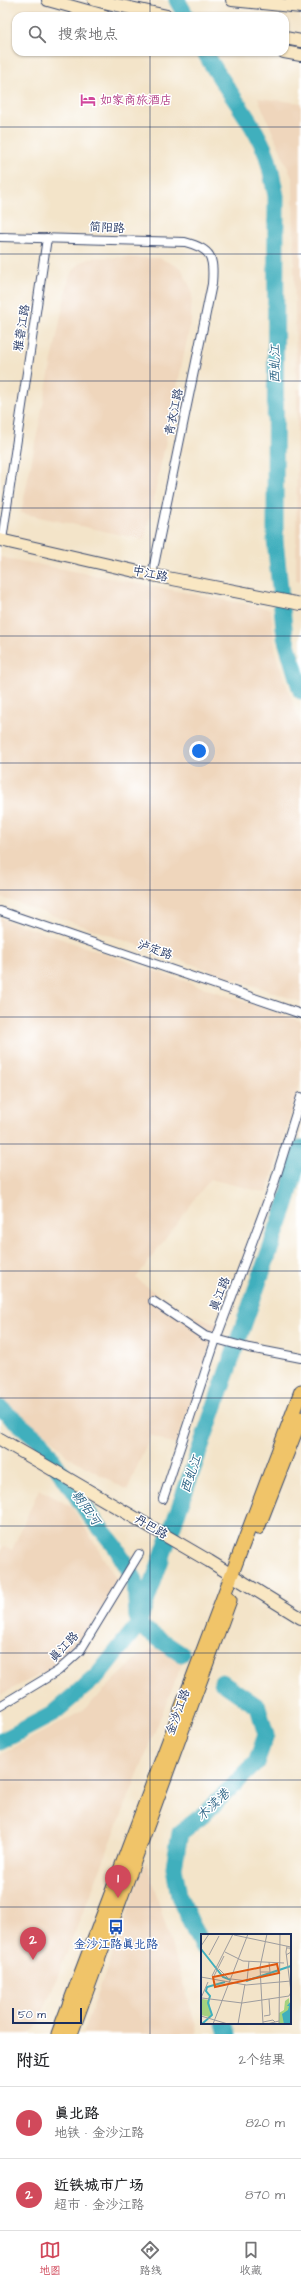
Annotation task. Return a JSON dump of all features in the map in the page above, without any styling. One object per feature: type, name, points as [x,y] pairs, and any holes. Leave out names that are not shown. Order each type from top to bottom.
[{"type":"main road","name":"金沙江路","points":[[71,2034],[301,1391]]},
{"type":"main road","name":"金沙江路","points":[[58,2034],[234,1576],[301,1418]]},
{"type":"street","points":[[48,0],[91,12]]},
{"type":"street","points":[[94,0],[149,12]]},
{"type":"street","points":[[232,0],[301,7]]},
{"type":"street","points":[[289,39],[301,41]]},
{"type":"street","points":[[289,53],[301,55]]},
{"type":"street","name":"简阳路","points":[[0,237],[185,242],[199,245],[210,253]]},
{"type":"street","name":"雅砻江路","points":[[1,540],[47,238]]},
{"type":"street","name":"青衣江路","points":[[152,575],[212,284],[214,266],[210,253]]},
{"type":"street","name":"中江路","points":[[1,540],[152,575],[301,604]]},
{"type":"street","name":"泸定路","points":[[0,911],[301,1014]]},
{"type":"street","name":"真江路","points":[[163,1499],[274,1184],[301,1097]]},
{"type":"street","points":[[153,1301],[205,1336],[249,1348],[301,1358]]},
{"type":"street","name":"丹巴路","points":[[0,1438],[186,1547],[301,1618]]},
{"type":"street","name":"真江路","points":[[0,1706],[58,1671],[70,1661],[89,1640],[139,1554]]},
{"type":"shaded area","points":[[258,98],[301,103],[301,380],[296,380],[293,180]]},
{"type":"shaded area","points":[[94,257],[159,258],[181,268],[192,290],[191,321],[145,540],[21,513],[69,277],[79,263]]},
{"type":"shaded area","points":[[297,389],[301,389],[301,581],[296,580]]},
{"type":"shaded area","points":[[0,557],[271,609],[276,655],[301,726],[301,1002],[0,897]]},
{"type":"shaded area","points":[[0,918],[301,1021],[301,1081],[267,1193],[210,1179],[136,1278],[176,1309],[218,1324],[175,1445],[151,1435],[127,1490],[67,1456],[51,1438],[0,1401]]},
{"type":"shaded area","points":[[39,1489],[72,1507],[116,1578],[108,1597],[85,1637],[55,1667],[0,1695],[0,1552],[4,1546],[12,1550]]},
{"type":"shaded area","points":[[152,1649],[166,1649],[183,1661],[38,2025],[30,2034],[0,2034],[0,1755],[84,1710],[139,1656]]},
{"type":"shaded area","points":[[146,1861],[196,2026],[197,2034],[83,2034]]},
{"type":"waterway","name":"西虬江","points":[[177,0],[184,12]]},
{"type":"waterway","name":"西虬江","points":[[207,56],[261,142],[267,156],[276,196],[275,540],[285,637],[301,691]]},
{"type":"waterway","name":"西虬江","points":[[0,1742],[51,1715],[97,1676],[138,1625],[287,1201],[301,1148]]},
{"type":"waterway","name":"朝阳河","points":[[0,1408],[40,1441],[88,1513],[115,1546],[135,1580],[137,1617]]},
{"type":"waterway","name":"木渎港","points":[[138,1625],[181,1654]]},
{"type":"waterway","name":"木渎港","points":[[201,1945],[179,1896],[174,1867],[180,1833],[202,1816],[256,1763],[266,1735],[258,1707],[222,1682]]},
{"type":"waterway","name":"木渎港","points":[[224,2024],[227,2034]]},
{"type":"place","name":"如家商旅酒店","points":[[88,100]]},
{"type":"place","name":"真北路","points":[[118,1898]]},
{"type":"place","name":"金沙江路真北路","points":[[116,1927]]},
{"type":"place","name":"近铁城市广场","points":[[33,1960]]}]
